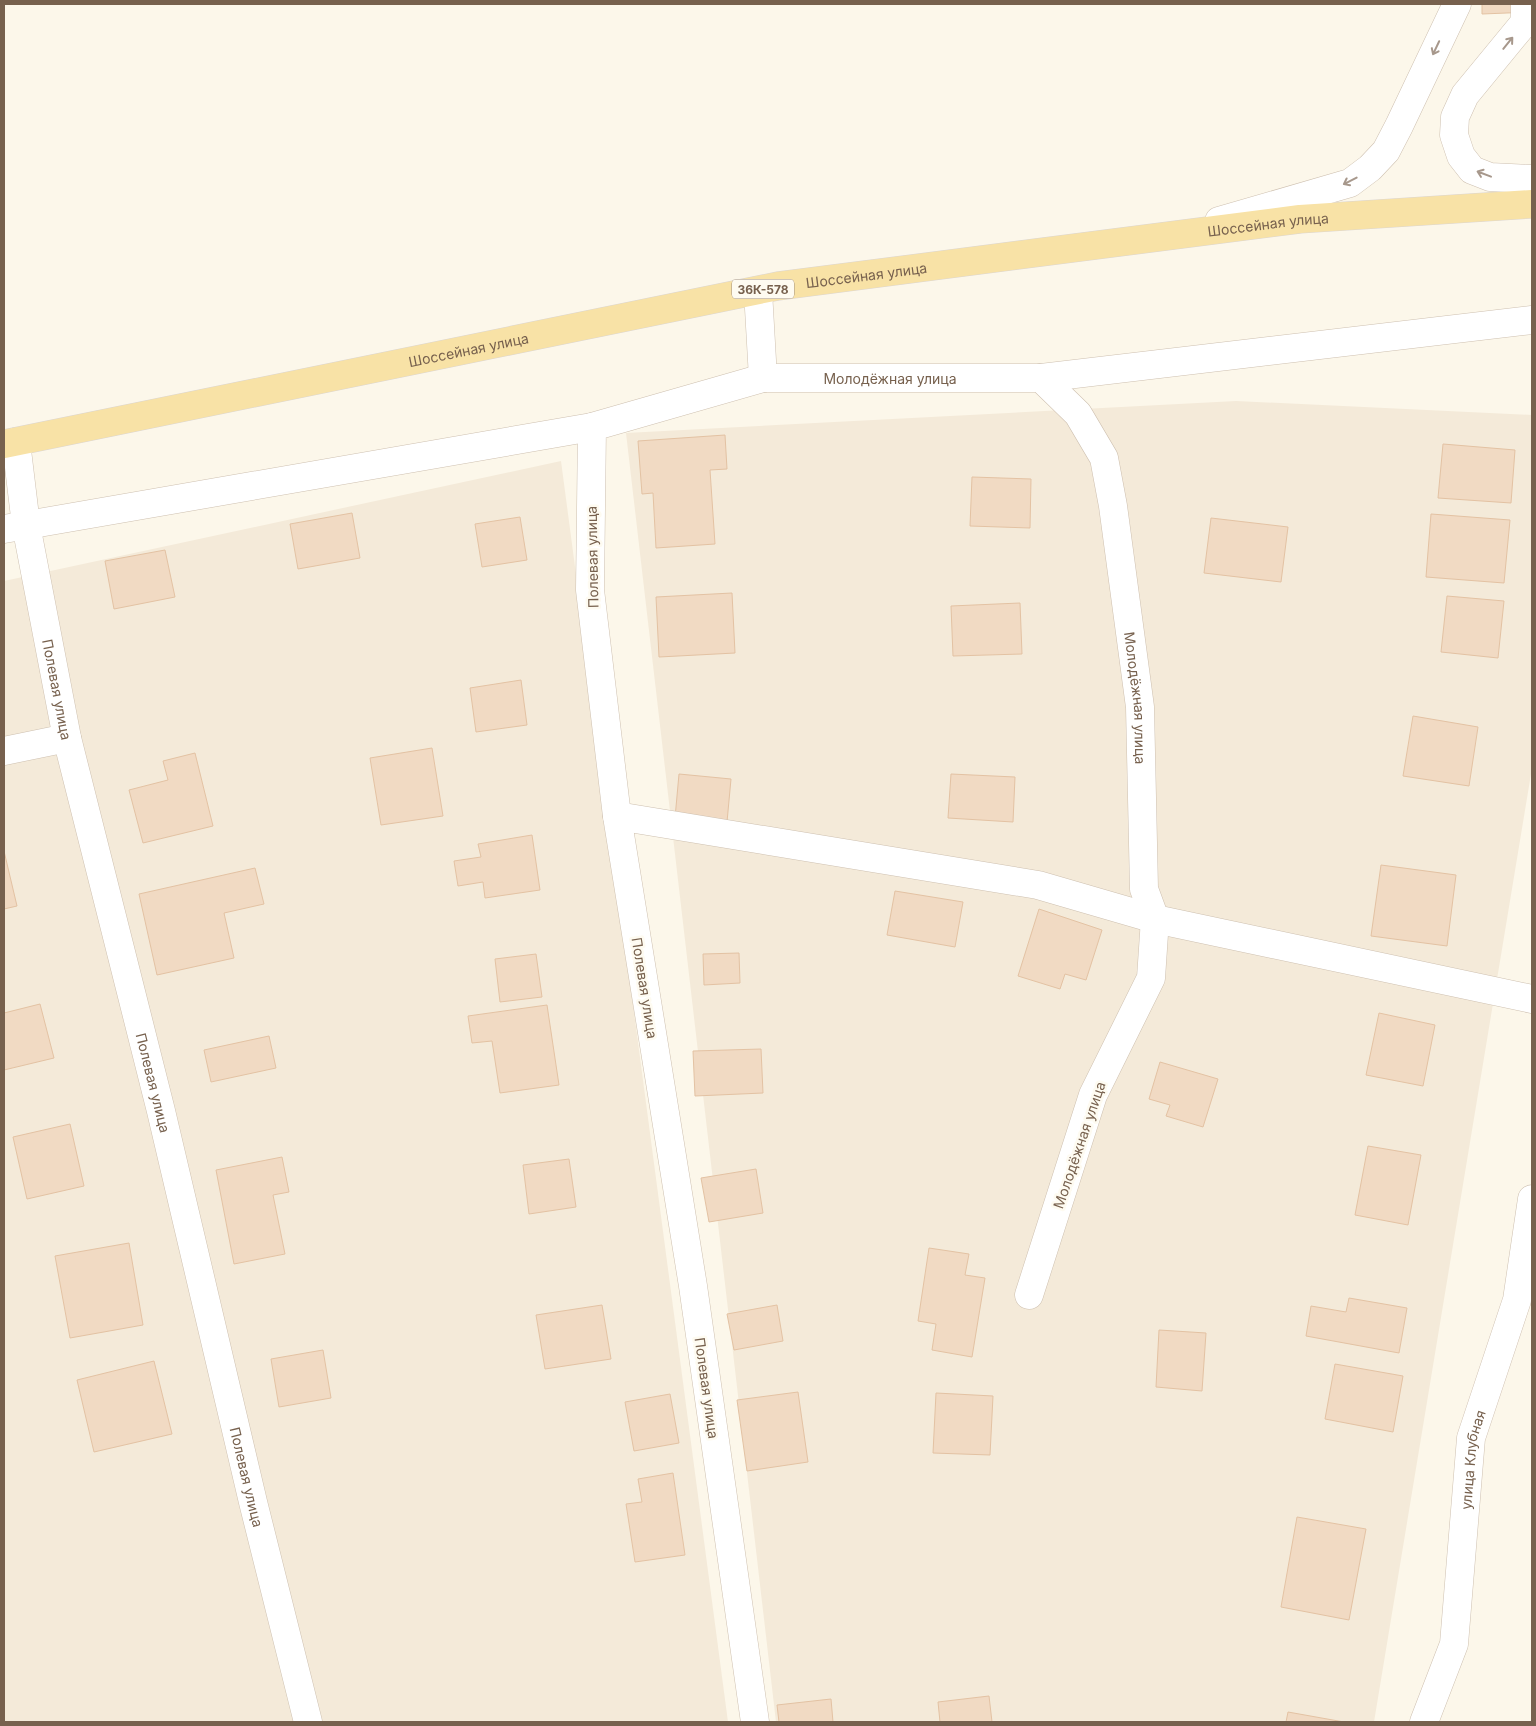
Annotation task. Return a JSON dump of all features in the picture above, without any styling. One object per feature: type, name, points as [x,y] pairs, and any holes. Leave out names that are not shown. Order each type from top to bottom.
[{"type":"main road","name":"Шоссейная улица","points":[[10,443],[758,290],[1300,219],[1532,204]]},
{"type":"street","points":[[1167,236],[1350,183],[1370,168],[1386,151],[1457,4]]},
{"type":"street","points":[[1525,13],[1465,95],[1455,117],[1454,135],[1461,156],[1472,170],[1490,177],[1532,179]]},
{"type":"street","points":[[15,527],[592,427],[763,378],[758,290]]},
{"type":"street","points":[[1041,378],[1532,320]]},
{"type":"street","name":"Молодёжная улица","points":[[763,378],[1041,378],[1078,414],[1104,458],[1113,506],[1140,707],[1144,889],[1155,919],[1150,978],[1093,1095],[1029,1295]]},
{"type":"street","name":"Полевая улица","points":[[592,427],[590,590],[617,816],[694,1296],[755,1722]]},
{"type":"street","name":"Полевая улица","points":[[10,443],[15,527],[161,1111],[253,1502],[308,1722]]},
{"type":"street","points":[[4,751],[68,738]]},
{"type":"street","points":[[617,816],[1038,885],[1155,919],[1532,999]]},
{"type":"street","name":"улица Клубная","points":[[1424,1722],[1454,1644],[1471,1438],[1525,1306],[1532,1199]]},
{"type":"shaded area","points":[[1236,401],[1532,415],[1532,768],[1374,1722],[776,1722],[626,433]]},
{"type":"shaded area","points":[[561,461],[728,1722],[4,1722],[4,581]]},
{"type":"building","points":[[1482,4],[1532,4],[1532,12],[1482,14]]},
{"type":"building","points":[[725,435],[727,469],[710,470],[715,544],[656,548],[653,493],[642,494],[638,441]]},
{"type":"building","points":[[1443,444],[1515,450],[1511,503],[1438,498]]},
{"type":"building","points":[[972,477],[1031,479],[1030,528],[970,526]]},
{"type":"building","points":[[352,513],[360,558],[298,569],[290,524]]},
{"type":"building","points":[[1431,514],[1510,520],[1504,583],[1426,577]]},
{"type":"building","points":[[520,517],[527,560],[482,567],[475,524]]},
{"type":"building","points":[[1211,518],[1288,527],[1281,582],[1204,573]]},
{"type":"building","points":[[165,550],[175,597],[114,609],[105,561]]},
{"type":"building","points":[[732,593],[735,653],[659,657],[656,597]]},
{"type":"building","points":[[1447,596],[1504,601],[1498,658],[1441,652]]},
{"type":"building","points":[[1020,603],[1022,654],[953,656],[951,606]]},
{"type":"building","points":[[521,680],[527,725],[476,732],[470,688]]},
{"type":"building","points":[[1413,716],[1478,727],[1469,786],[1403,776]]},
{"type":"building","points":[[432,748],[443,816],[381,825],[370,758]]},
{"type":"building","points":[[195,753],[213,826],[143,843],[129,790],[168,780],[163,761]]},
{"type":"building","points":[[679,774],[731,779],[727,822],[675,818]]},
{"type":"building","points":[[951,774],[1015,777],[1013,822],[948,818]]},
{"type":"building","points":[[532,835],[540,890],[485,898],[483,882],[458,886],[454,861],[481,857],[478,844]]},
{"type":"building","points":[[4,851],[17,906],[4,909]]},
{"type":"building","points":[[1381,865],[1456,875],[1447,946],[1371,936]]},
{"type":"building","points":[[255,868],[264,904],[224,913],[234,958],[157,975],[139,894]]},
{"type":"building","points":[[895,891],[963,902],[955,947],[887,935]]},
{"type":"building","points":[[1039,909],[1102,930],[1086,980],[1065,974],[1060,989],[1018,976]]},
{"type":"building","points":[[739,953],[740,983],[704,985],[703,954]]},
{"type":"building","points":[[536,954],[542,997],[500,1002],[495,959]]},
{"type":"building","points":[[40,1004],[54,1058],[4,1070],[4,1013]]},
{"type":"building","points":[[547,1005],[559,1085],[500,1093],[492,1041],[472,1043],[468,1016]]},
{"type":"building","points":[[1379,1013],[1435,1025],[1423,1086],[1366,1075]]},
{"type":"building","points":[[269,1036],[276,1068],[211,1082],[204,1050]]},
{"type":"building","points":[[761,1049],[763,1093],[695,1096],[693,1051]]},
{"type":"building","points":[[1160,1062],[1218,1079],[1203,1127],[1166,1116],[1170,1105],[1149,1099]]},
{"type":"building","points":[[70,1124],[84,1186],[27,1199],[13,1137]]},
{"type":"building","points":[[1368,1146],[1421,1155],[1408,1225],[1355,1215]]},
{"type":"building","points":[[282,1157],[289,1192],[273,1195],[285,1254],[234,1264],[216,1170]]},
{"type":"building","points":[[569,1159],[576,1207],[529,1214],[523,1165]]},
{"type":"building","points":[[756,1169],[763,1213],[709,1222],[701,1178]]},
{"type":"building","points":[[129,1243],[143,1325],[70,1338],[55,1256]]},
{"type":"building","points":[[929,1248],[969,1254],[965,1275],[985,1278],[972,1357],[932,1350],[936,1324],[918,1321]]},
{"type":"building","points":[[1349,1298],[1407,1308],[1399,1353],[1306,1336],[1311,1306],[1346,1312]]},
{"type":"building","points":[[602,1305],[611,1359],[545,1369],[536,1315]]},
{"type":"building","points":[[777,1305],[783,1341],[734,1350],[727,1314]]},
{"type":"building","points":[[1159,1330],[1206,1333],[1202,1391],[1156,1387]]},
{"type":"building","points":[[323,1350],[331,1398],[279,1407],[271,1359]]},
{"type":"building","points":[[154,1361],[172,1434],[94,1452],[77,1380]]},
{"type":"building","points":[[1335,1364],[1403,1376],[1393,1432],[1325,1419]]},
{"type":"building","points":[[798,1392],[808,1462],[747,1471],[737,1400]]},
{"type":"building","points":[[936,1393],[993,1396],[990,1455],[933,1453]]},
{"type":"building","points":[[670,1394],[679,1443],[634,1451],[625,1402]]},
{"type":"building","points":[[673,1473],[685,1555],[635,1562],[626,1504],[642,1502],[638,1479]]},
{"type":"building","points":[[1297,1517],[1366,1529],[1349,1620],[1281,1607]]},
{"type":"building","points":[[989,1696],[992,1722],[940,1722],[938,1702]]},
{"type":"building","points":[[831,1699],[833,1722],[779,1722],[777,1705]]},
{"type":"building","points":[[1288,1712],[1344,1722],[1286,1722]]}]
